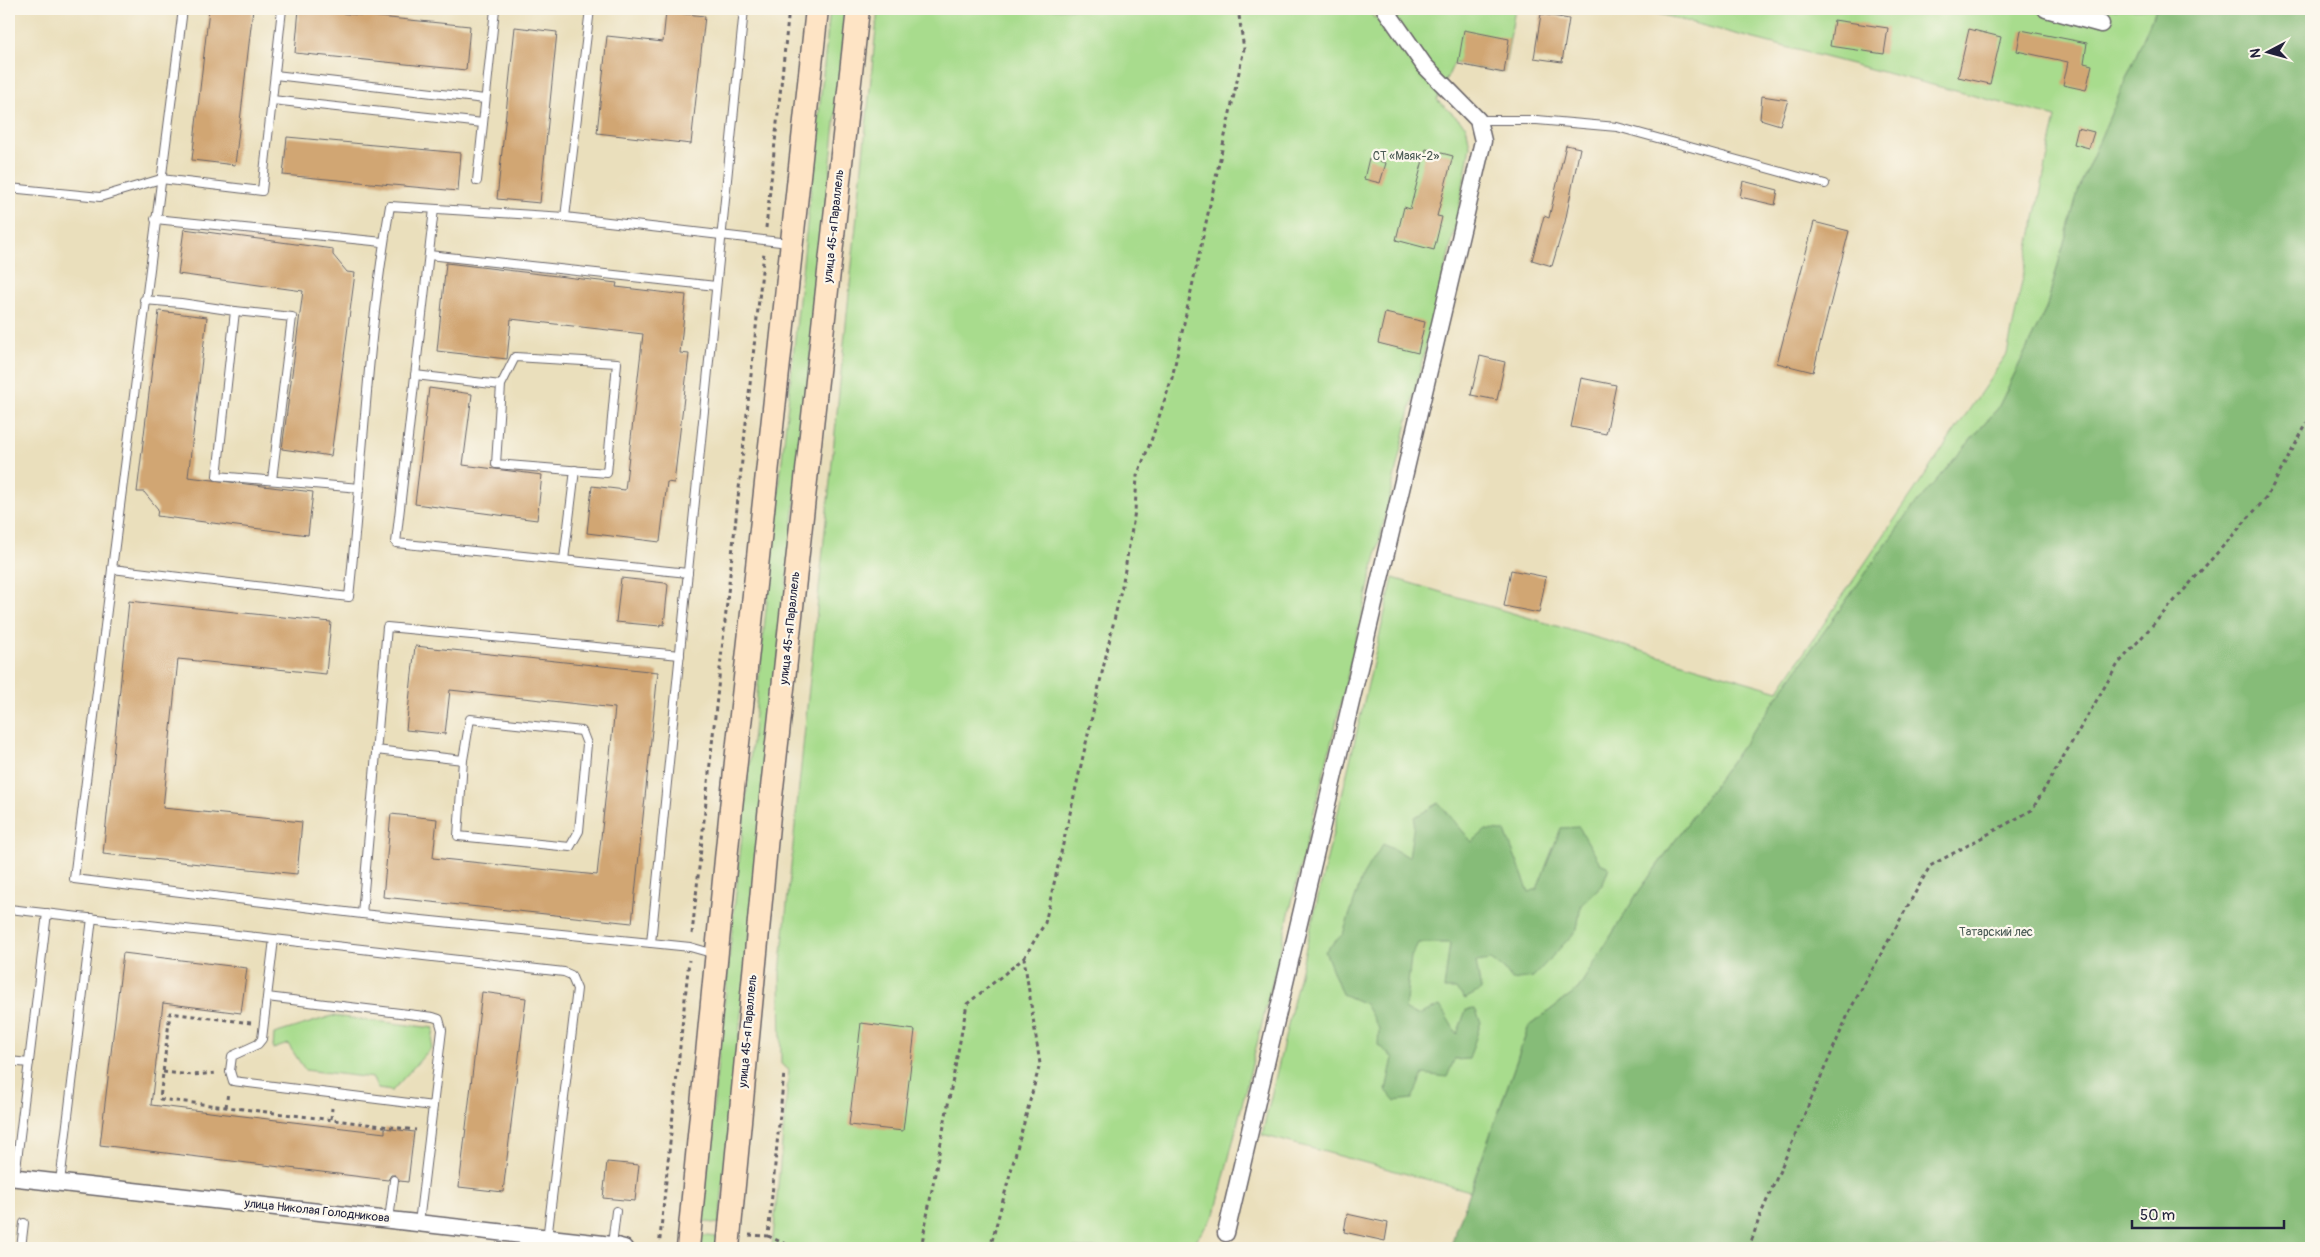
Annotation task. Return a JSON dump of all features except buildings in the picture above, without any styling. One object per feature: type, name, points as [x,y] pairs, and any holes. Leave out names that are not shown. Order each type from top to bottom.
[{"type":"main road","points":[[688,1248],[716,954],[817,9]]},
{"type":"main road","name":"улица 45-я Параллель","points":[[728,1248],[769,816],[858,9]]},
{"type":"street","points":[[1226,1233],[1483,141],[1478,120],[1424,65],[1385,9]]},
{"type":"street","points":[[2046,9],[2101,24]]},
{"type":"street","name":"улица Николая Голодникова","points":[[12,1177],[419,1223],[546,1243],[618,1246]]},
{"type":"lane","points":[[183,9],[144,300],[74,879],[362,914],[690,947],[716,954]]},
{"type":"lane","points":[[9,188],[100,197],[161,179],[262,191],[282,9]]},
{"type":"lane","points":[[477,182],[495,9]]},
{"type":"lane","points":[[565,217],[590,9]]},
{"type":"lane","points":[[651,943],[744,9]]},
{"type":"lane","points":[[275,75],[485,99]]},
{"type":"lane","points":[[272,100],[483,123]]},
{"type":"lane","points":[[1478,120],[1537,120],[1617,127],[1825,184]]},
{"type":"lane","points":[[112,569],[349,597],[383,242],[390,206],[565,217],[791,243]]},
{"type":"lane","points":[[434,210],[396,543],[688,573]]},
{"type":"lane","points":[[155,219],[383,242]]},
{"type":"lane","points":[[428,255],[716,286]]},
{"type":"lane","points":[[144,300],[292,318],[272,480]]},
{"type":"lane","points":[[235,311],[217,476],[360,488]]},
{"type":"lane","points":[[515,357],[617,363],[606,473],[496,464],[501,385],[515,357]]},
{"type":"lane","points":[[415,376],[501,385]]},
{"type":"lane","points":[[564,560],[575,470]]},
{"type":"lane","points":[[362,914],[387,627],[680,655]]},
{"type":"lane","points":[[470,719],[582,731],[587,744],[579,831],[570,847],[458,836],[462,760],[470,719]]},
{"type":"lane","points":[[376,750],[462,760]]},
{"type":"lane","points":[[9,909],[564,972],[571,975],[577,989],[546,1243]]},
{"type":"lane","points":[[12,1177],[29,1063],[47,913]]},
{"type":"lane","points":[[60,1182],[92,918]]},
{"type":"lane","points":[[274,939],[262,1039],[254,1046],[235,1054],[231,1060],[231,1078],[238,1083],[433,1106]]},
{"type":"lane","points":[[268,997],[439,1019],[442,1030],[419,1223]]},
{"type":"lane","points":[[9,1061],[29,1063]]},
{"type":"lane","points":[[389,1220],[394,1180]]},
{"type":"lane","points":[[616,1211],[618,1246]]},
{"type":"lane","points":[[21,1248],[24,1223]]},
{"type":"path","points":[[659,1248],[789,9]]},
{"type":"path","points":[[921,1248],[966,1004],[1024,958],[1045,923],[1123,581],[1135,511],[1137,476],[1172,378],[1244,50],[1238,9]]},
{"type":"path","points":[[1749,1248],[1764,1207],[1851,1008],[1930,866],[2032,810],[2118,664],[2266,498],[2311,416]]},
{"type":"path","points":[[990,1248],[1040,1064],[1024,958]]},
{"type":"path","points":[[163,1072],[192,1075],[230,1071]]},
{"type":"path","points":[[768,1236],[794,1248]]},
{"type":"green space","points":[[830,9],[847,9],[719,1224],[701,1221]]},
{"type":"green space","name":"СТ «Маяк-2»","points":[[878,9],[1368,9],[1374,18],[1393,9],[1515,9],[1504,73],[1454,63],[1437,100],[1466,126],[1470,146],[1457,221],[1215,1214],[1190,1248],[772,1248],[789,1070],[781,1064],[780,973]]},
{"type":"green space","points":[[1639,9],[2156,9],[2079,188],[2046,309],[1998,408],[1910,511],[1637,894],[1578,989],[1529,1026],[1470,1191],[1262,1135],[1393,578],[1778,691],[2007,354],[2056,117]]},
{"type":"green space","name":"Татарский лес","points":[[2156,9],[2311,9],[2311,1248],[1450,1248],[1529,1026],[1578,989],[1637,894],[1910,511],[1998,408],[2046,309],[2079,188]]},
{"type":"green space","points":[[1439,803],[1472,842],[1486,830],[1505,831],[1529,892],[1537,889],[1561,828],[1579,827],[1600,863],[1609,867],[1603,884],[1581,905],[1577,930],[1533,977],[1512,980],[1504,969],[1491,960],[1476,962],[1481,990],[1465,999],[1456,989],[1444,989],[1450,943],[1418,943],[1411,957],[1405,1010],[1418,1015],[1440,1006],[1457,1034],[1466,1010],[1475,1009],[1481,1022],[1469,1059],[1454,1060],[1447,1077],[1423,1074],[1412,1099],[1395,1101],[1386,1090],[1393,1058],[1378,1045],[1379,1029],[1365,1004],[1342,994],[1325,951],[1343,934],[1363,875],[1383,844],[1409,857],[1415,817]]},
{"type":"green space","points":[[332,1016],[434,1028],[431,1048],[392,1091],[378,1089],[373,1078],[305,1070],[288,1044],[273,1049],[274,1034]]},
{"type":"green space","points":[[699,1235],[717,1237],[716,1248],[697,1248]]}]
